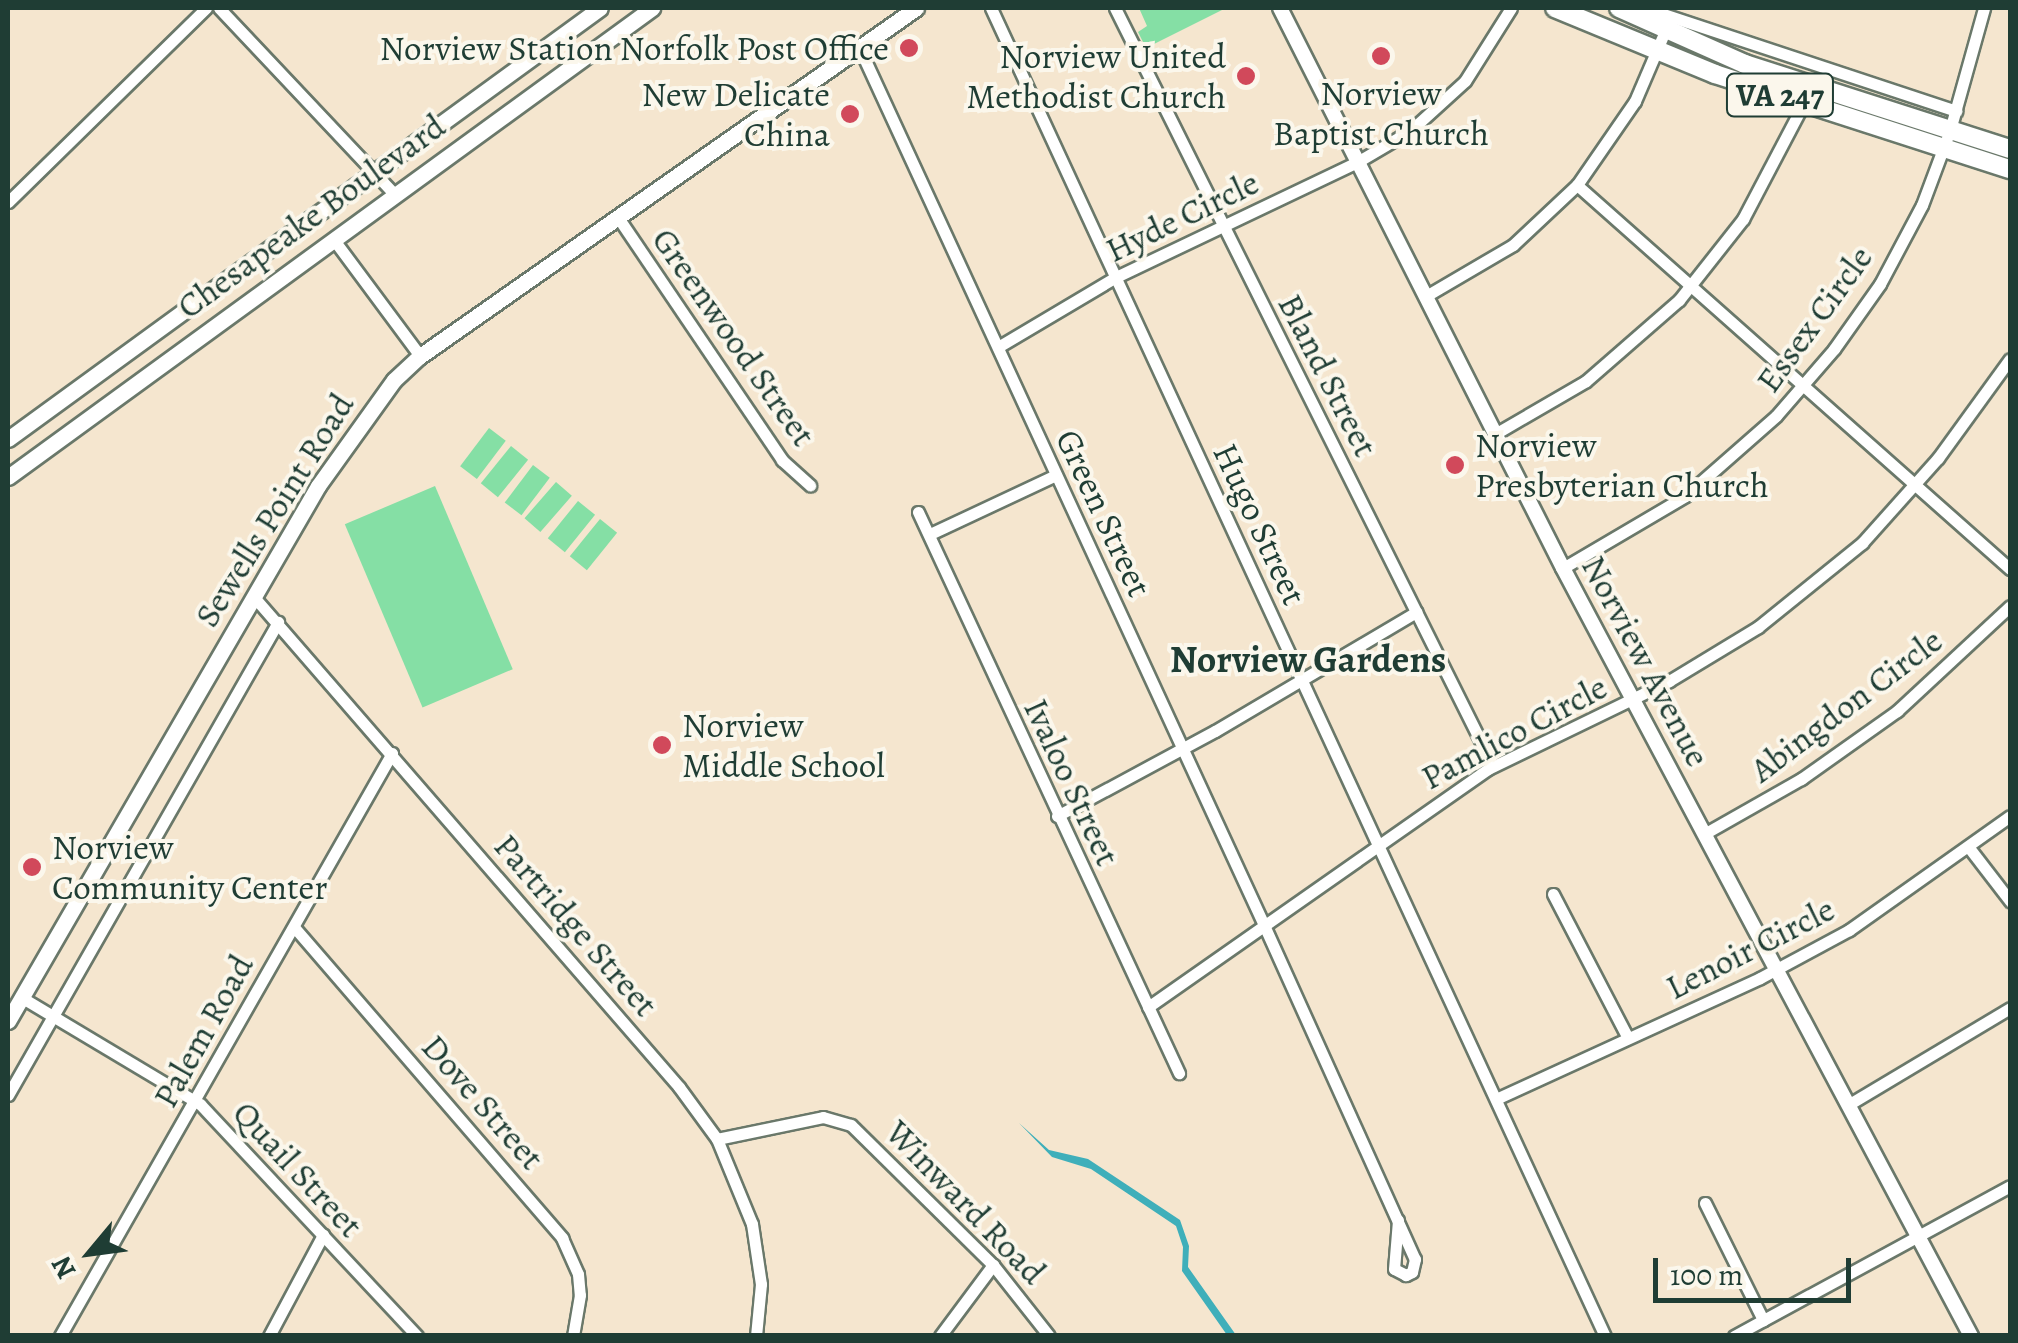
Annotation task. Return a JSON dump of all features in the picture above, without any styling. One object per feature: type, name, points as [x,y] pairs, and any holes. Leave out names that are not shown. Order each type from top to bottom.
[{"type":"main road","name":"Chesapeake Boulevard","points":[[8,439],[600,8]]},
{"type":"main road","name":"Chesapeake Boulevard","points":[[8,478],[652,8]]},
{"type":"main road","name":"Sewells Point Road","points":[[8,1021],[254,596],[351,435],[384,391],[420,356],[916,8]]},
{"type":"main road","name":"VA 247","points":[[1555,8],[1658,52],[1947,139],[2010,169]]},
{"type":"main road","name":"VA 247","points":[[1619,8],[1808,95]]},
{"type":"main road","name":"VA 247","points":[[1947,139],[2010,149]]},
{"type":"street","points":[[8,202],[206,8]]},
{"type":"street","points":[[219,8],[395,194]]},
{"type":"street","name":"Hugo Street","points":[[991,8],[1605,1336]]},
{"type":"street","name":"Bland Street","points":[[1114,8],[1494,766]]},
{"type":"street","name":"Norview Avenue","points":[[1280,8],[1563,568],[1971,1336]]},
{"type":"street","name":"Hyde Circle","points":[[998,347],[1116,277],[1358,161],[1410,131],[1465,81],[1511,8]]},
{"type":"street","points":[[1645,8],[1956,111]]},
{"type":"street","name":"Essex Circle","points":[[1563,568],[1685,496],[1743,449],[1804,386],[1880,284],[1922,206],[1956,111],[1984,8]]},
{"type":"street","points":[[1426,296],[1513,245],[1577,185],[1616,134],[1665,31]]},
{"type":"street","name":"Green Street","points":[[859,47],[1398,1220]]},
{"type":"street","points":[[1495,434],[1586,381],[1652,328],[1691,286],[1766,183],[1808,95]]},
{"type":"street","points":[[1577,185],[2010,569]]},
{"type":"street","name":"Greenwood Street","points":[[617,216],[782,460],[810,485]]},
{"type":"street","points":[[334,240],[420,356]]},
{"type":"street","name":"Pamlico Circle","points":[[1148,1007],[1377,842],[1494,766],[1632,700],[1758,628],[1849,555],[1915,486],[2010,359]]},
{"type":"street","points":[[930,534],[1056,475]]},
{"type":"street","name":"Ivaloo Street","points":[[918,512],[1179,1074]]},
{"type":"street","name":"Partridge Street","points":[[254,596],[679,1087],[717,1139],[752,1224],[761,1284],[756,1336]]},
{"type":"street","name":"Abingdon Circle","points":[[1704,834],[1801,779],[1882,722],[1946,670],[2010,606]]},
{"type":"street","points":[[1057,816],[1182,749],[1416,612]]},
{"type":"street","name":"Sewells Point Road","points":[[8,1096],[278,622]]},
{"type":"street","name":"Palem Road","points":[[60,1336],[392,752]]},
{"type":"street","name":"Lenoir Circle","points":[[1496,1099],[1776,970],[1883,909],[2010,816]]},
{"type":"street","points":[[1970,849],[2010,901]]},
{"type":"street","points":[[1553,894],[1628,1038]]},
{"type":"street","name":"Dove Street","points":[[294,927],[562,1238],[578,1274],[580,1295],[573,1336]]},
{"type":"street","name":"Quail Street","points":[[21,997],[196,1100],[417,1336]]},
{"type":"street","points":[[1848,1105],[2010,1008]]},
{"type":"street","name":"Winward Road","points":[[717,1139],[823,1118],[851,1125],[993,1265],[1049,1336]]},
{"type":"street","points":[[1734,1336],[2010,1186]]},
{"type":"street","points":[[1706,1203],[1763,1320]]},
{"type":"street","points":[[269,1336],[323,1236]]},
{"type":"street","points":[[940,1336],[993,1265]]},
{"type":"green space","points":[[1139,8],[1226,8],[1146,48],[1138,32],[1147,26]]},
{"type":"green space","points":[[489,428],[506,441],[477,479],[460,466]]},
{"type":"green space","points":[[511,446],[528,460],[498,497],[481,483]]},
{"type":"green space","points":[[533,465],[550,478],[521,515],[505,503]]},
{"type":"green space","points":[[556,482],[572,496],[540,532],[525,518]]},
{"type":"green space","points":[[435,486],[513,669],[423,707],[345,524]]},
{"type":"green space","points":[[578,501],[595,515],[565,552],[548,538]]},
{"type":"green space","points":[[600,519],[617,533],[587,570],[570,556]]},
{"type":"water","points":[[1019,1123],[1049,1150],[1088,1159],[1180,1220],[1189,1246],[1188,1267],[1236,1335],[1227,1335],[1182,1271],[1183,1247],[1176,1226],[1091,1169],[1052,1157]]},
{"type":"place","name":"Norview Station Norfolk Post Office","points":[[909,48]]},
{"type":"place","name":"Norview Baptist Church","points":[[1381,56]]},
{"type":"place","name":"Norview United Methodist Church","points":[[1246,76]]},
{"type":"place","name":"New Delicate China","points":[[850,114]]},
{"type":"place","name":"Norview Presbyterian Church","points":[[1455,465]]},
{"type":"place","name":"Norview Middle School","points":[[662,745]]},
{"type":"place","name":"Norview Community Center","points":[[32,867]]},
{"type":"district","name":"Norview Gardens","points":[[1308,660]]}]
